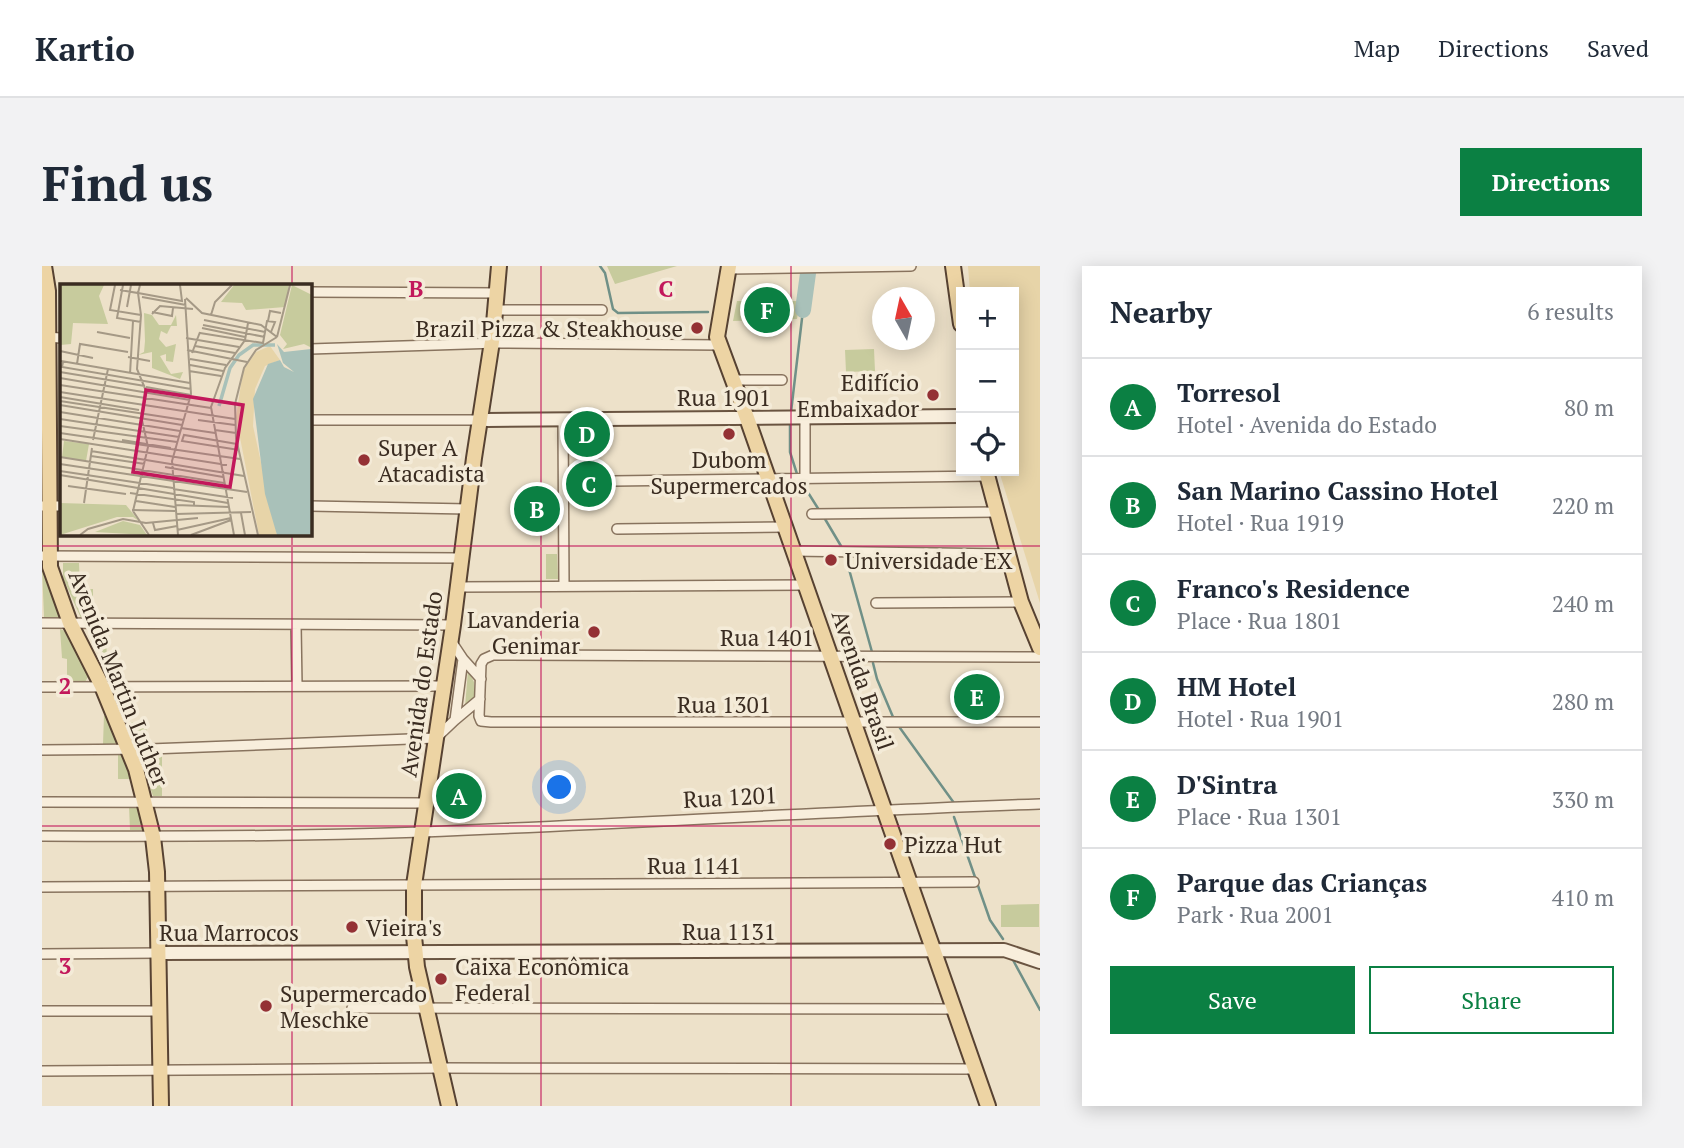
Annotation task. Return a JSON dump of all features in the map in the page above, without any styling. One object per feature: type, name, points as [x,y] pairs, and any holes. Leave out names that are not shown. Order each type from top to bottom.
[{"type":"main road","name":"Avenida Martin Luther","points":[[44,266],[50,291],[51,420],[51,506],[45,556],[70,623],[102,686],[129,749],[153,837],[157,885],[161,1106]]},
{"type":"main road","name":"Avenida do Estado","points":[[449,1106],[425,1008],[415,953],[414,885],[494,343],[499,266]]},
{"type":"main road","points":[[953,266],[956,288]]},
{"type":"main road","name":"Avenida Brasil","points":[[729,268],[717,330],[718,345],[747,418],[988,1106]]},
{"type":"main road","points":[[987,476],[1021,602],[1040,648]]},
{"type":"street","points":[[729,268],[911,266]]},
{"type":"street","points":[[312,292],[498,293]]},
{"type":"street","points":[[496,310],[602,310]]},
{"type":"street","points":[[312,349],[494,343],[718,345]]},
{"type":"street","points":[[732,380],[782,380]]},
{"type":"street","name":"Rua 1901","points":[[483,420],[956,416]]},
{"type":"street","points":[[805,417],[805,478]]},
{"type":"street","points":[[312,419],[483,420]]},
{"type":"street","points":[[563,419],[564,586]]},
{"type":"street","points":[[613,481],[956,474]]},
{"type":"street","points":[[312,506],[468,509]]},
{"type":"street","points":[[812,514],[996,512]]},
{"type":"street","points":[[617,529],[785,527]]},
{"type":"street","points":[[793,551],[1007,554]]},
{"type":"street","points":[[45,556],[461,558]]},
{"type":"street","points":[[458,587],[805,585]]},
{"type":"street","points":[[876,603],[1021,602]]},
{"type":"street","points":[[42,623],[453,625]]},
{"type":"street","points":[[296,625],[297,686]]},
{"type":"street","points":[[42,750],[436,738],[480,699],[481,679],[451,641]]},
{"type":"street","name":"Rua 1401","points":[[481,679],[481,664],[484,659],[494,655],[1040,657]]},
{"type":"street","points":[[456,720],[463,659]]},
{"type":"street","points":[[42,687],[444,686]]},
{"type":"street","name":"Rua 1301","points":[[480,699],[479,716],[484,722],[1040,722]]},
{"type":"street","points":[[42,802],[426,803]]},
{"type":"street","name":"Rua 1201","points":[[42,836],[153,837],[422,832],[1040,804]]},
{"type":"street","name":"Rua 1141","points":[[42,887],[974,882]]},
{"type":"street","name":"Rua 1131","points":[[415,953],[1004,950],[1040,962]]},
{"type":"street","name":"Rua Marrocos","points":[[42,954],[415,953]]},
{"type":"street","points":[[352,1009],[954,1009]]},
{"type":"street","points":[[42,1012],[159,1011]]},
{"type":"street","points":[[42,1071],[440,1068],[975,1069]]},
{"type":"green space","points":[[607,266],[677,266],[615,284]]},
{"type":"green space","points":[[737,301],[800,301],[797,319],[733,321]]},
{"type":"green space","points":[[845,350],[874,350],[875,371],[846,372]]},
{"type":"green space","points":[[546,554],[557,554],[558,579],[546,579]]},
{"type":"green space","points":[[63,563],[79,563],[80,589],[93,589],[93,617],[81,618],[63,578]]},
{"type":"green space","points":[[42,568],[47,584],[62,617],[44,617]]},
{"type":"green space","points":[[60,629],[67,632],[88,677],[85,682],[67,682],[67,659],[62,658]]},
{"type":"green space","points":[[94,629],[106,629],[107,665],[93,636]]},
{"type":"green space","points":[[468,670],[474,682],[474,700],[465,707]]},
{"type":"green space","points":[[104,715],[114,729],[118,744],[103,744]]},
{"type":"green space","points":[[130,722],[147,722],[146,741],[142,742]]},
{"type":"green space","points":[[118,754],[122,756],[131,779],[118,779]]},
{"type":"green space","points":[[139,756],[162,756],[162,796],[153,796]]},
{"type":"green space","points":[[129,806],[136,806],[145,830],[130,830]]},
{"type":"green space","points":[[1039,904],[1039,927],[1001,927],[1001,905]]},
{"type":"sand","points":[[968,266],[1040,266],[1040,603],[1001,476],[1019,476],[1019,287],[970,287]]},
{"type":"waterway","points":[[600,266],[605,273],[613,309],[618,313],[708,312]]},
{"type":"waterway","points":[[803,310],[809,266]]},
{"type":"waterway","points":[[791,412],[803,310]]},
{"type":"waterway","points":[[790,424],[790,452],[797,474]]},
{"type":"waterway","points":[[802,483],[819,510]]},
{"type":"waterway","points":[[825,519],[841,546]]},
{"type":"waterway","points":[[847,562],[872,652]]},
{"type":"waterway","points":[[873,663],[893,717]]},
{"type":"waterway","points":[[900,728],[954,803]]},
{"type":"waterway","points":[[954,817],[990,920],[1003,939]]},
{"type":"waterway","points":[[1013,960],[1040,1010]]},
{"type":"place","name":"Parque das Crianças","points":[[767,310]]},
{"type":"place","name":"Brazil Pizza & Steakhouse","points":[[697,328]]},
{"type":"place","name":"Edifício Embaixador","points":[[933,395]]},
{"type":"place","name":"HM Hotel","points":[[587,434]]},
{"type":"place","name":"Dubom Supermercados","points":[[729,434]]},
{"type":"place","name":"Super A Atacadista","points":[[364,460]]},
{"type":"place","name":"Franco's Residence","points":[[589,484]]},
{"type":"place","name":"San Marino Cassino Hotel","points":[[537,509]]},
{"type":"place","name":"Universidade EX","points":[[831,560]]},
{"type":"place","name":"Lavanderia Genimar","points":[[594,632]]},
{"type":"place","name":"D'Sintra","points":[[977,697]]},
{"type":"place","name":"Torresol","points":[[459,796]]},
{"type":"place","name":"Pizza Hut","points":[[890,844]]},
{"type":"place","name":"Vieira's","points":[[352,927]]},
{"type":"place","name":"Caixa Econômica Federal","points":[[441,979]]},
{"type":"place","name":"Supermercado Meschke","points":[[266,1006]]}]
